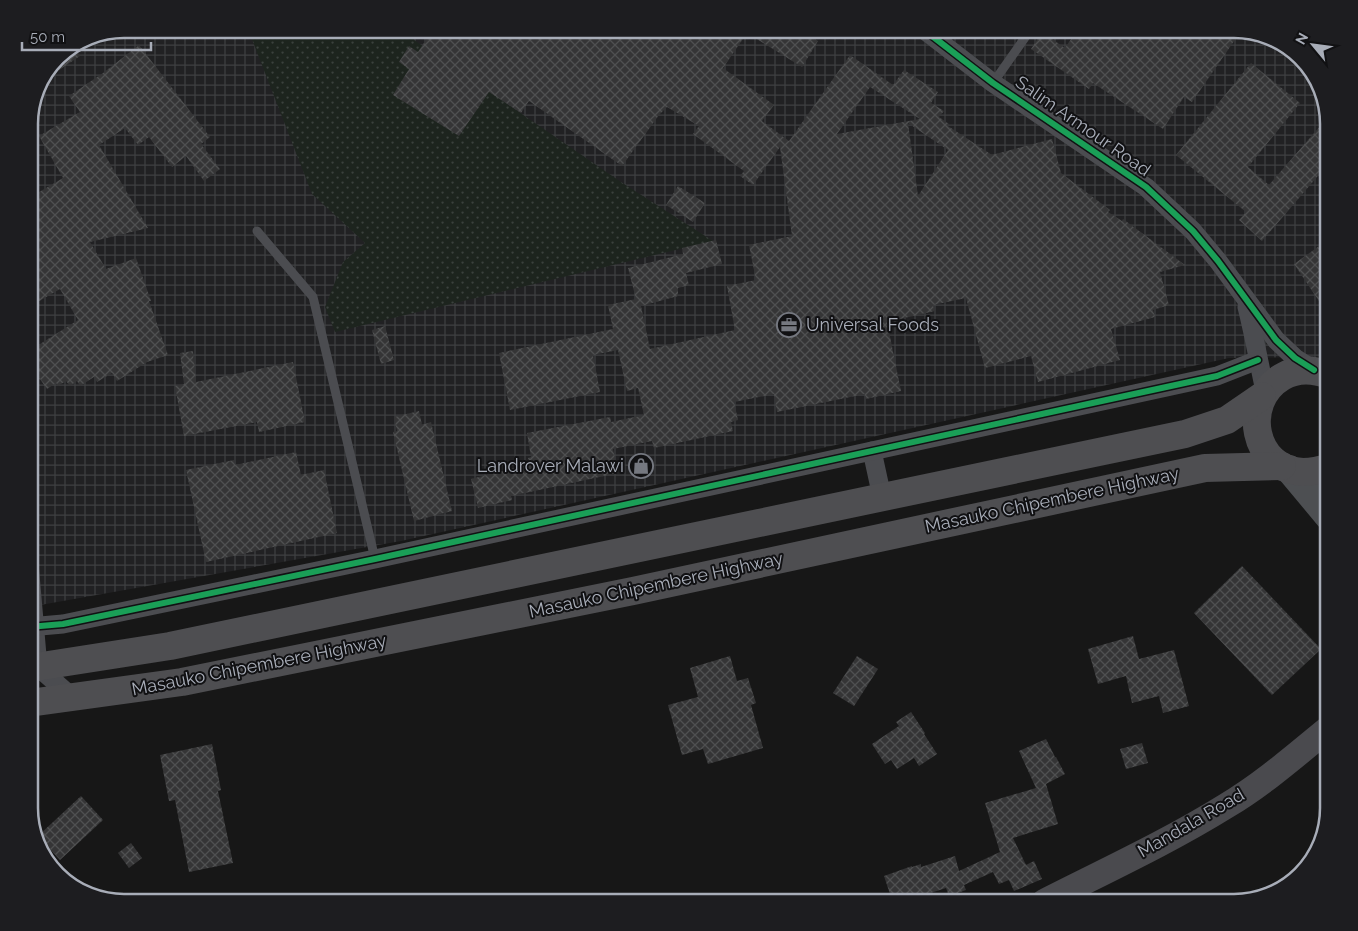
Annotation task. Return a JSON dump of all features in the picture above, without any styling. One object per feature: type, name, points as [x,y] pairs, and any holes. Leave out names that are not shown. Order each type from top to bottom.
[{"type":"highway","name":"Masauko Chipembere Highway","points":[[38,666],[170,646],[1185,434],[1227,420],[1264,394],[1275,381],[1287,374],[1300,370],[1320,373]]},
{"type":"highway","points":[[1264,394],[1256,412],[1256,428],[1260,443],[1270,457],[1286,468]]},
{"type":"highway","name":"Masauko Chipembere Highway","points":[[38,703],[182,682],[574,603],[1206,468],[1286,468],[1303,472],[1320,470]]},
{"type":"main road","points":[[1286,468],[1320,507]]},
{"type":"street","name":"Salim Armour Road","points":[[936,38],[993,83],[1146,187],[1193,231],[1218,261],[1244,299],[1280,344],[1295,358],[1320,372]]},
{"type":"street","name":"Salim Armour Road","points":[[1244,299],[1255,338],[1264,394]]},
{"type":"street","points":[[38,626],[63,624],[375,560],[1217,376],[1258,360]]},
{"type":"street","points":[[872,451],[882,497]]},
{"type":"street","points":[[38,670],[73,698]]},
{"type":"street","name":"Mandala Road","points":[[1060,894],[1226,806],[1269,776],[1320,735]]},
{"type":"lane","points":[[993,83],[1025,38]]},
{"type":"lane","points":[[257,231],[313,296],[375,560]]},
{"type":"shaded area","points":[[123,38],[1246,38],[1257,40],[1268,44],[1288,57],[1288,70],[1303,71],[1318,101],[1320,112],[1320,357],[1229,358],[401,541],[38,605],[38,118],[40,101],[46,85],[55,71],[76,52],[90,44],[106,39]]},
{"type":"shaded area","points":[[251,38],[411,38],[621,182],[713,241],[335,332],[325,307],[343,262],[365,243],[312,194]]},
{"type":"building","points":[[427,38],[744,38],[723,68],[774,105],[762,121],[789,141],[850,55],[893,85],[904,70],[938,92],[931,103],[944,111],[939,117],[949,124],[948,126],[992,155],[1052,139],[1061,173],[1110,210],[1108,212],[1122,221],[1123,219],[1185,265],[1160,272],[1169,305],[1153,310],[1155,317],[1111,329],[1120,360],[1038,382],[1031,356],[985,368],[966,298],[933,305],[935,311],[887,322],[901,391],[866,399],[865,394],[777,412],[774,394],[734,402],[738,420],[731,422],[733,431],[654,448],[652,441],[613,449],[618,473],[511,496],[512,500],[478,508],[471,479],[530,464],[528,458],[531,457],[527,433],[610,417],[611,422],[644,415],[638,388],[627,391],[618,350],[593,355],[600,392],[510,410],[499,353],[613,329],[608,305],[636,299],[628,268],[683,254],[682,248],[716,240],[722,264],[686,273],[689,285],[678,288],[678,296],[641,306],[650,349],[735,330],[727,286],[756,280],[749,245],[792,236],[780,147],[753,185],[740,176],[744,171],[693,134],[699,126],[667,107],[659,115],[622,166],[529,101],[521,113],[489,92],[459,136],[393,95],[409,69],[399,62],[409,46],[418,52]],"holes":[[[870,87],[920,119],[837,134]],[[908,123],[948,150],[918,196]]]},
{"type":"building","points":[[755,38],[813,38],[818,41],[802,67]]},
{"type":"building","points":[[1038,38],[1051,38],[1065,48],[1072,38],[1236,38],[1192,102],[1184,97],[1163,129],[1093,83],[1089,89],[1031,49]]},
{"type":"building","points":[[139,45],[210,137],[201,144],[220,169],[204,181],[186,156],[172,167],[149,137],[138,145],[125,128],[99,145],[148,228],[90,242],[106,269],[136,258],[168,355],[147,362],[117,381],[112,373],[97,382],[94,377],[80,386],[77,381],[70,386],[66,381],[58,386],[56,383],[47,389],[40,379],[38,380],[38,345],[78,320],[60,289],[38,302],[38,193],[63,178],[39,136],[80,112],[69,96]]},
{"type":"building","points":[[76,52],[80,56],[53,74]]},
{"type":"building","points":[[1251,63],[1300,103],[1248,167],[1269,185],[1320,126],[1320,173],[1262,241],[1239,220],[1246,212],[1176,155]]},
{"type":"building","points":[[678,186],[705,203],[693,222],[666,205]]},
{"type":"building","points":[[1320,245],[1320,303],[1294,264]]},
{"type":"building","points":[[385,326],[394,360],[381,364],[372,330]]},
{"type":"building","points":[[193,351],[196,382],[293,362],[305,422],[259,432],[257,422],[184,436],[175,386],[184,384],[180,353]]},
{"type":"building","points":[[419,411],[422,425],[431,422],[452,511],[414,521],[393,432],[397,431],[394,417]]},
{"type":"building","points":[[296,452],[301,475],[324,470],[337,533],[206,562],[186,470],[234,460],[235,465]]},
{"type":"building","points":[[1242,566],[1320,650],[1272,695],[1194,613]]},
{"type":"building","points":[[1133,636],[1139,659],[1174,650],[1189,706],[1163,713],[1159,696],[1132,703],[1126,676],[1098,684],[1088,649]]},
{"type":"building","points":[[730,656],[737,681],[748,678],[756,703],[751,705],[763,748],[708,764],[703,749],[682,755],[668,705],[698,697],[690,668]]},
{"type":"building","points":[[857,656],[878,669],[854,706],[833,693]]},
{"type":"building","points":[[911,712],[937,754],[919,766],[914,758],[897,769],[891,760],[885,764],[872,744],[899,726],[896,722]]},
{"type":"building","points":[[1046,739],[1065,774],[1046,784],[1058,824],[1013,838],[1026,865],[1034,861],[1042,879],[1014,891],[1009,880],[999,884],[993,872],[964,885],[966,890],[955,894],[948,894],[946,888],[928,894],[890,894],[884,876],[912,866],[921,864],[921,867],[955,856],[959,871],[1000,852],[985,803],[1036,788],[1019,751]]},
{"type":"building","points":[[1142,743],[1148,763],[1126,769],[1120,749]]},
{"type":"building","points":[[212,744],[221,790],[218,791],[233,863],[189,872],[175,800],[169,801],[160,755]]},
{"type":"building","points":[[81,796],[103,820],[60,860],[46,844],[41,833]]},
{"type":"building","points":[[131,843],[142,858],[129,868],[118,853]]},
{"type":"cycle path","points":[[935,38],[993,83],[1146,187],[1193,231],[1218,261],[1276,340],[1295,358],[1314,370]]},
{"type":"cycle path","points":[[38,626],[63,624],[375,559],[1217,376],[1258,360]]},
{"type":"place","name":"Universal Foods","points":[[789,325]]},
{"type":"place","name":"Landrover Malawi","points":[[641,466]]}]
